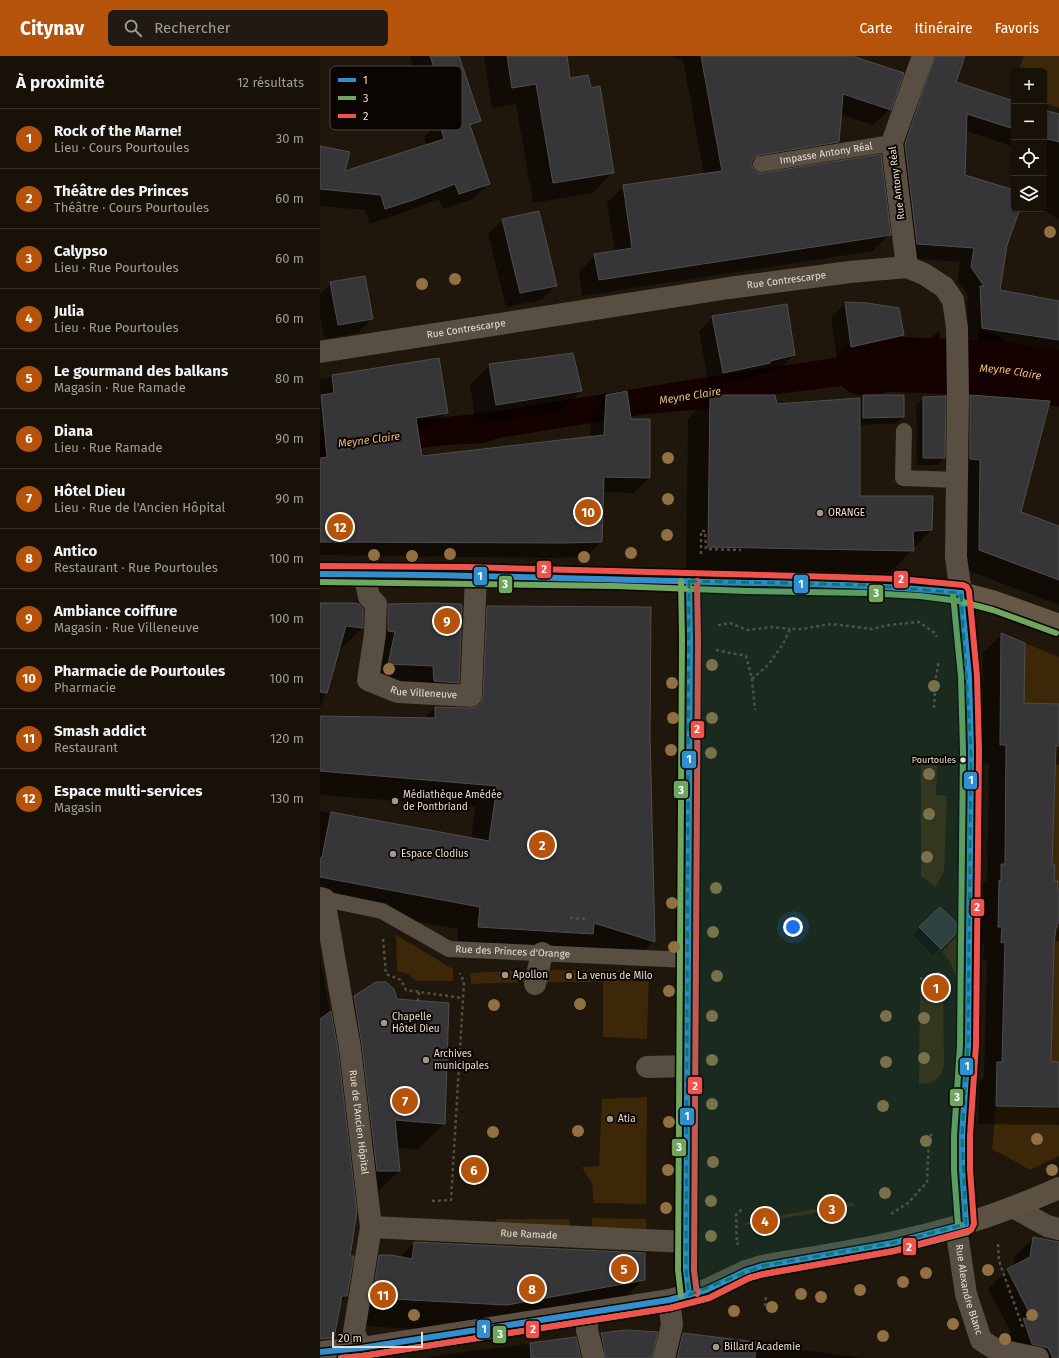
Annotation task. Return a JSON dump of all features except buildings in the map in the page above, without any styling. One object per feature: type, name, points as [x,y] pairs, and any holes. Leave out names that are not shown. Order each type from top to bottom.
[{"type":"main road","points":[[320,574],[614,578],[689,582],[866,585],[921,588],[961,593],[995,602],[1059,625]]},
{"type":"main road","points":[[320,1352],[363,1353],[669,1300],[706,1290],[746,1270],[893,1243],[961,1225],[1013,1207],[1059,1188]]},
{"type":"street","name":"Rue Antony Réal","points":[[908,267],[892,143],[923,56]]},
{"type":"street","name":"Rue Contrescarpe","points":[[320,352],[730,288],[850,272],[908,267],[924,274],[944,287],[953,300],[957,328],[958,396],[956,556],[961,593]]},
{"type":"street","name":"Rue Villeneuve","points":[[364,574],[369,597],[376,604],[368,680],[398,692],[471,696],[476,576]]},
{"type":"street","points":[[689,582],[690,638],[686,1242],[686,1270],[689,1295]]},
{"type":"street","name":"Rue Alexandre Blanc","points":[[961,593],[968,677],[971,750],[968,1045],[962,1136],[961,1225],[966,1294],[981,1340],[996,1349],[1037,1358]]},
{"type":"street","name":"Rue de l'Ancien Hôpital","points":[[322,899],[350,1048],[371,1227],[354,1332],[363,1353]]},
{"type":"street","points":[[534,984],[542,953]]},
{"type":"street","points":[[647,1067],[687,1066]]},
{"type":"street","points":[[1013,1207],[1047,1226],[1059,1229]]},
{"type":"street","name":"Rue Ramade","points":[[371,1227],[686,1242]]},
{"type":"street","points":[[664,1358],[672,1325],[669,1300]]},
{"type":"street","points":[[587,1313],[587,1330],[594,1358]]},
{"type":"lane","name":"Impasse Antony Réal","points":[[761,164],[892,143]]},
{"type":"lane","points":[[904,431],[903,478],[958,480]]},
{"type":"lane","name":"Rue des Princes d'Orange","points":[[322,899],[382,911],[449,949],[688,960]]},
{"type":"path","points":[[701,557],[701,531],[705,531],[706,549],[741,550]]},
{"type":"path","points":[[718,631],[719,625],[730,623],[748,630],[772,627],[801,629],[832,624],[872,629],[889,625],[920,622],[935,633]]},
{"type":"path","points":[[752,679],[768,665],[783,644],[790,629]]},
{"type":"path","points":[[717,650],[718,644]]},
{"type":"path","points":[[711,648],[746,656],[752,679],[755,710]]},
{"type":"path","points":[[934,708],[936,676],[940,656]]},
{"type":"path","points":[[382,911],[386,974],[401,980],[406,990],[463,998]]},
{"type":"path","points":[[570,918],[585,919]]},
{"type":"path","points":[[920,979],[943,972]]},
{"type":"path","points":[[428,1201],[451,1200],[464,982]]},
{"type":"path","points":[[418,1001],[419,992]]},
{"type":"path","points":[[888,1215],[908,1203],[927,1182],[929,1135],[936,1136]]},
{"type":"path","points":[[743,1208],[736,1215],[737,1244],[744,1242]]},
{"type":"path","points":[[998,1244],[999,1261],[1025,1332]]},
{"type":"path","points":[[765,1306],[766,1297]]},
{"type":"highlighted area","points":[[689,581],[866,585],[961,593],[971,750],[968,1045],[962,1136],[966,1224],[893,1243],[762,1266],[689,1295],[686,1270]]},
{"type":"shaded area","points":[[1024,56],[1059,56],[1059,108],[1047,104],[1047,68],[1019,68]]},
{"type":"shaded area","points":[[1025,643],[1059,657],[1059,704],[1000,703],[1000,680],[1024,680]]},
{"type":"shaded area","points":[[1056,746],[1059,746],[1059,889],[1057,889],[1058,881],[1054,881],[1055,865],[1052,865]]},
{"type":"shaded area","points":[[921,763],[937,765],[936,795],[947,796],[944,872],[935,887],[921,876]]},
{"type":"shaded area","points":[[1057,923],[1059,923],[1059,1062],[1051,1061],[1054,944]]},
{"type":"shaded area","points":[[396,935],[453,969],[453,981],[416,981],[408,974],[397,971]]},
{"type":"shaded area","points":[[956,937],[962,937],[959,980],[956,977],[950,962],[942,952]]},
{"type":"shaded area","points":[[527,970],[527,982],[471,984],[470,973]]},
{"type":"shaded area","points":[[546,970],[649,971],[647,1039],[603,1037],[603,982],[546,982]]},
{"type":"shaded area","points":[[937,978],[943,988],[944,1065],[939,1077],[931,1083],[919,1084],[920,983]]},
{"type":"shaded area","points":[[647,1097],[646,1204],[594,1203],[592,1184],[582,1167],[599,1166],[602,1099]]},
{"type":"shaded area","points":[[996,1106],[1059,1107],[1059,1156],[1030,1170],[992,1149]]},
{"type":"shaded area","points":[[853,1202],[854,1206],[745,1225],[746,1222]]},
{"type":"shaded area","points":[[592,1218],[646,1219],[646,1231],[592,1229]]},
{"type":"shaded area","points":[[496,1219],[569,1219],[570,1228],[496,1226]]},
{"type":"water","points":[[978,329],[987,331],[1002,338],[1016,349],[1059,359],[1059,393],[1046,391],[976,391]]},
{"type":"water","points":[[939,331],[940,390],[885,382],[841,386],[770,395],[752,402],[704,409],[646,414],[498,438],[485,443],[447,445],[320,460],[320,432],[499,411],[732,373],[890,350],[931,338]]},
{"type":"pier","points":[[976,328],[978,329],[976,393],[974,391]]},
{"type":"pier","points":[[939,331],[941,331],[942,390],[940,392]]},
{"type":"waterway","name":"Meyne Claire","points":[[863,368],[888,364],[1004,369],[1059,379]]},
{"type":"transit line","name":"2","points":[[320,566],[466,567],[836,577],[899,579],[963,585],[967,587],[969,591],[977,676],[979,750],[976,1045],[970,1136],[970,1169],[974,1224],[971,1230],[894,1251],[764,1274],[749,1278],[709,1298],[670,1308],[341,1358]]},
{"type":"transit line","name":"1","points":[[320,574],[836,585],[961,593]]},
{"type":"transit line","name":"3","points":[[681,581],[682,639],[678,1270],[681,1296]]},
{"type":"transit line","name":"1","points":[[689,581],[690,639],[686,1270],[689,1295]]},
{"type":"transit line","name":"2","points":[[697,581],[698,639],[694,1270],[697,1294]]},
{"type":"transit line","name":"3","points":[[320,582],[614,586],[746,591],[866,593],[920,596],[959,601],[993,610],[1056,633]]},
{"type":"transit line","name":"1","points":[[961,593],[969,677],[971,750],[968,1045],[962,1136],[962,1169],[966,1224]]},
{"type":"transit line","name":"3","points":[[953,594],[961,677],[963,750],[960,1045],[954,1136],[954,1170],[958,1225]]},
{"type":"transit line","name":"1","points":[[320,1352],[361,1348],[669,1300],[706,1290],[746,1271],[762,1266],[893,1243],[966,1224]]},
{"type":"transit line","name":"3","points":[[341,1358],[670,1308],[709,1298],[749,1278],[764,1274],[894,1251],[968,1232]]},
{"type":"place","name":"Pharmacie de Pourtoules","points":[[588,512]]},
{"type":"place","name":"ORANGE","points":[[820,513]]},
{"type":"place","name":"Espace multi-services","points":[[340,527]]},
{"type":"place","name":"Ambiance coiffure","points":[[447,621]]},
{"type":"place","name":"Pourtoules","points":[[963,760]]},
{"type":"place","name":"Médiathèque Amédée de Pontbriand","points":[[395,801]]},
{"type":"place","name":"Théâtre des Princes","points":[[542,845]]},
{"type":"place","name":"Espace Clodius","points":[[393,854]]},
{"type":"place","name":"Apollon","points":[[505,975]]},
{"type":"place","name":"La venus de Milo","points":[[569,976]]},
{"type":"place","name":"Rock of the Marne!","points":[[936,988]]},
{"type":"place","name":"Chapelle Hôtel Dieu","points":[[384,1023]]},
{"type":"place","name":"Archives municipales","points":[[426,1060]]},
{"type":"place","name":"Hôtel Dieu","points":[[405,1101]]},
{"type":"place","name":"Atia","points":[[610,1119]]},
{"type":"place","name":"Diana","points":[[474,1170]]},
{"type":"place","name":"Calypso","points":[[832,1209]]},
{"type":"place","name":"Julia","points":[[765,1221]]},
{"type":"place","name":"Le gourmand des balkans","points":[[624,1269]]},
{"type":"place","name":"Antico","points":[[532,1289]]},
{"type":"place","name":"Smash addict","points":[[383,1295]]},
{"type":"place","name":"Billard Academie","points":[[716,1347]]}]
